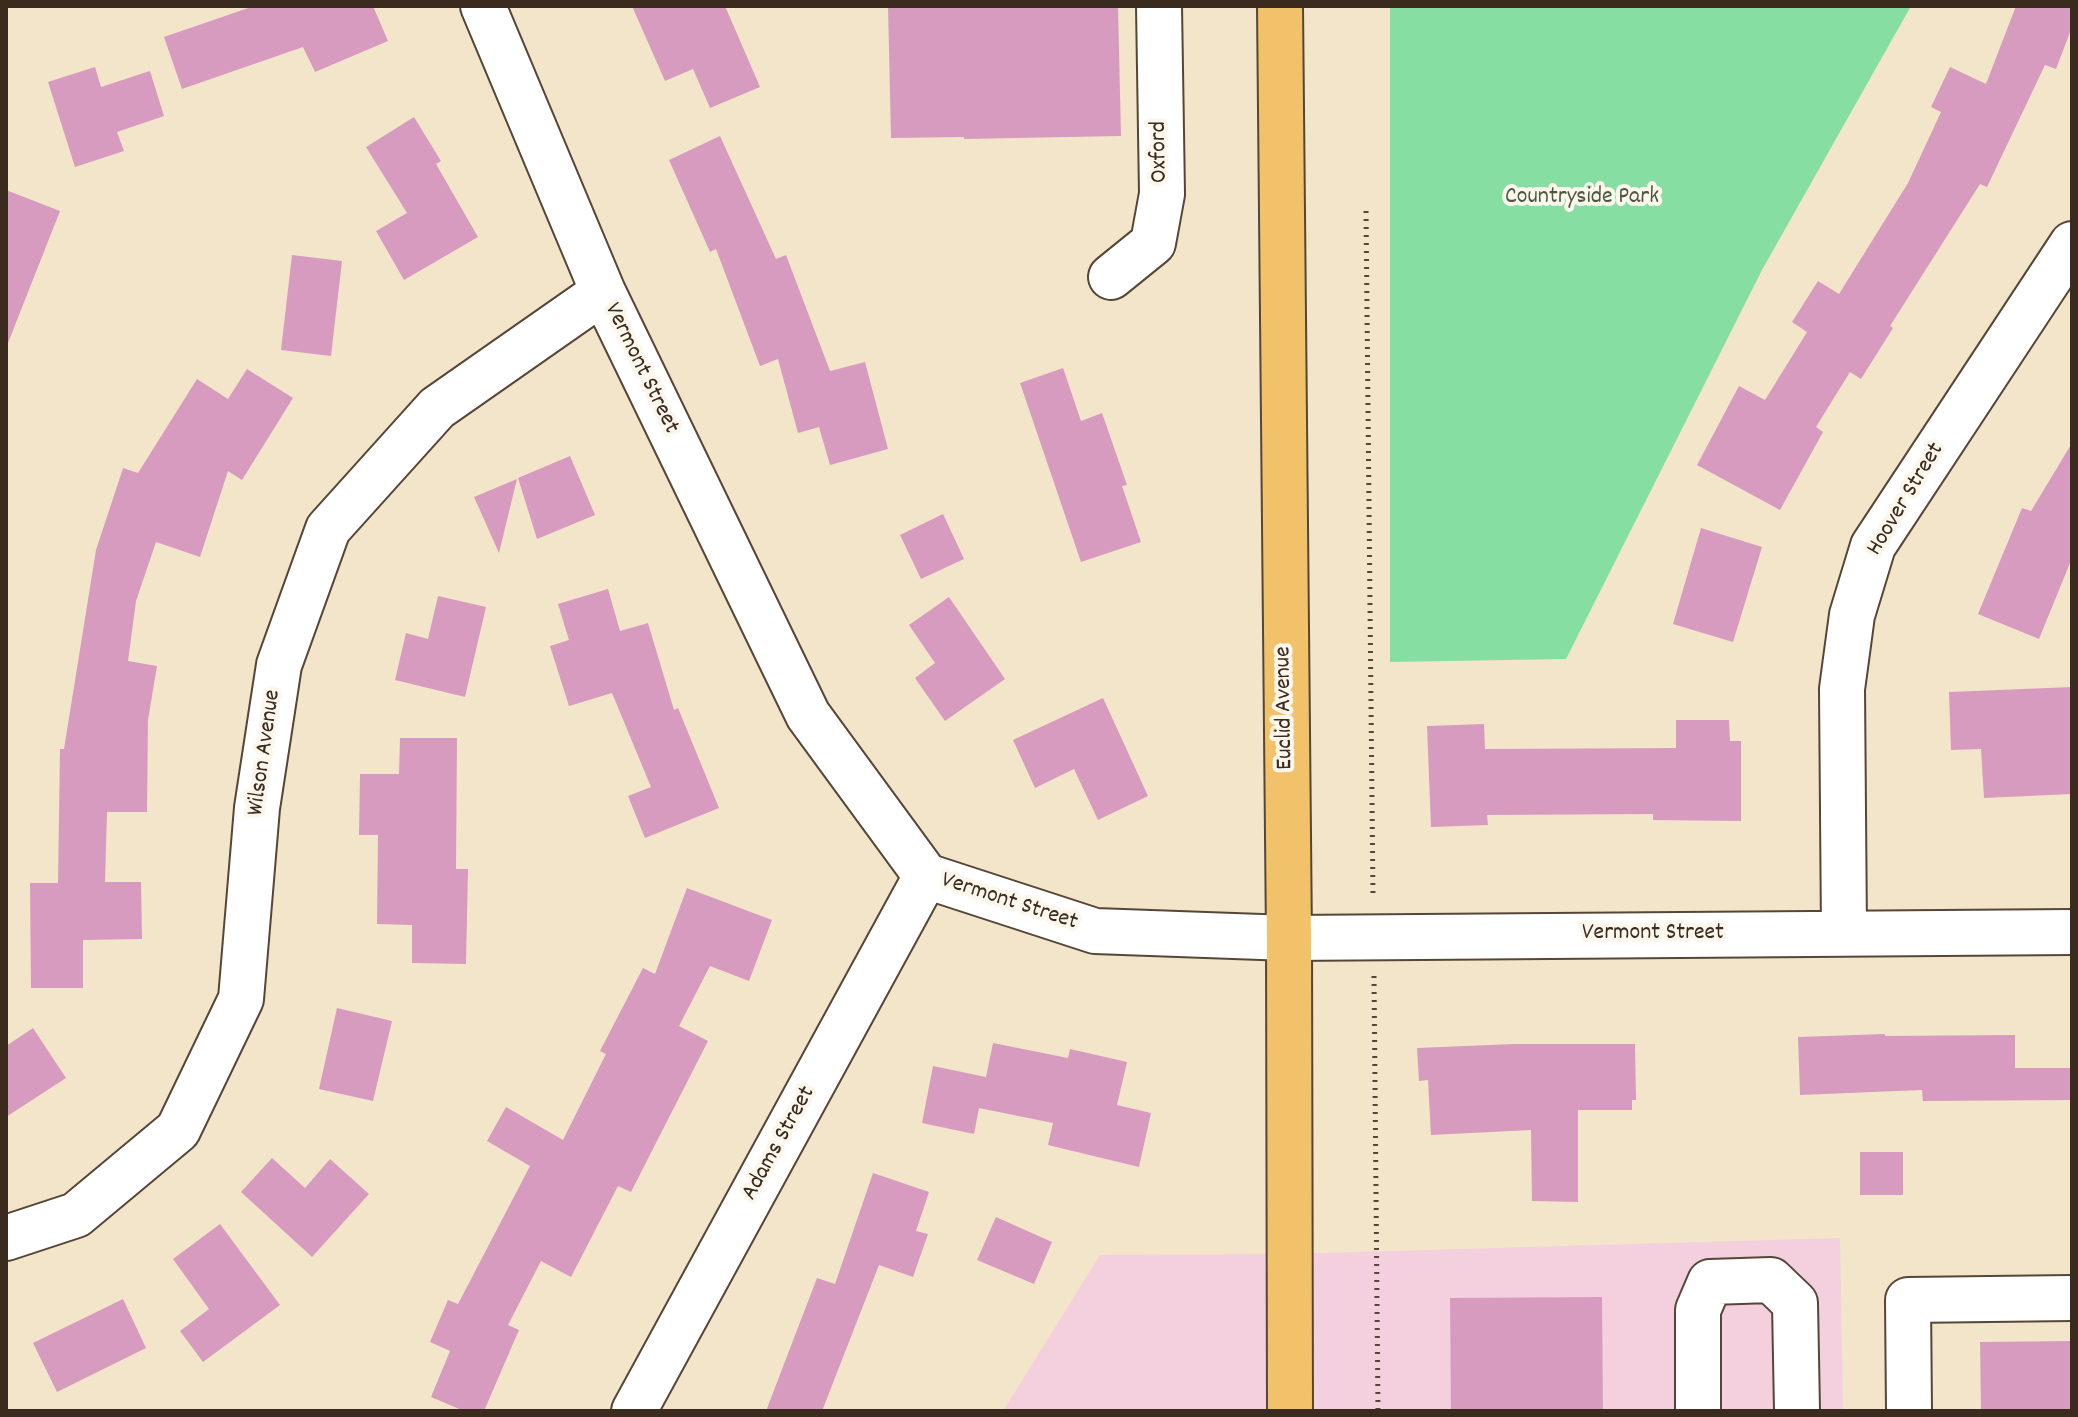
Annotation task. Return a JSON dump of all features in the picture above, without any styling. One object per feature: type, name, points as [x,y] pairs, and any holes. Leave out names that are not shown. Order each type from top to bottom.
[{"type":"main road","name":"Euclid Avenue","points":[[1280,6],[1290,1411]]},
{"type":"street","name":"Vermont Street","points":[[483,6],[603,292],[808,715],[926,876],[1095,931],[1289,938],[2072,932]]},
{"type":"street","name":"Oxford","points":[[1111,277],[1153,243],[1162,194],[1159,6]]},
{"type":"street","name":"Hoover Street","points":[[1844,933],[1842,689],[1852,615],[1873,546],[2072,244]]},
{"type":"street","name":"Wilson Avenue","points":[[6,1238],[76,1215],[178,1130],[241,999],[257,808],[279,665],[328,529],[437,408],[603,292]]},
{"type":"street","name":"Adams Street","points":[[634,1411],[926,876]]},
{"type":"street","points":[[1698,1411],[1698,1310],[1710,1282],[1771,1280],[1795,1303],[1797,1411]]},
{"type":"street","points":[[1909,1411],[1908,1300],[2072,1298]]},
{"type":"path","points":[[1366,211],[1378,1411]]},
{"type":"shaded area","points":[[1840,1238],[1843,1411],[1003,1411],[1100,1255],[1290,1254]]},
{"type":"green space","name":"Countryside Park","points":[[1390,6],[1911,6],[1762,270],[1566,659],[1390,662]]},
{"type":"building","points":[[254,6],[373,6],[388,41],[315,72],[303,47],[182,89],[164,37]]},
{"type":"building","points":[[632,6],[725,6],[760,87],[710,108],[693,69],[665,81]]},
{"type":"building","points":[[888,6],[1118,6],[1121,136],[891,138]]},
{"type":"building","points":[[2016,6],[2072,6],[2072,27],[2056,69],[2045,65],[1987,187],[1980,184],[1890,326],[1893,328],[1861,379],[1850,372],[1816,427],[1823,432],[1780,510],[1697,465],[1739,386],[1765,400],[1807,332],[1792,322],[1818,281],[1839,294],[1908,183],[1941,112],[1931,107],[1950,67],[1986,84]]},
{"type":"building","points":[[95,67],[101,87],[150,71],[164,116],[117,132],[124,151],[75,167],[48,82]]},
{"type":"building","points":[[414,117],[441,161],[436,164],[478,237],[404,280],[376,231],[407,213],[366,147]]},
{"type":"building","points":[[720,136],[776,259],[786,255],[830,371],[865,362],[888,449],[830,465],[819,427],[798,433],[778,359],[760,366],[716,249],[710,252],[669,160]]},
{"type":"building","points":[[6,190],[60,211],[8,343],[6,343]]},
{"type":"building","points":[[292,255],[342,261],[331,356],[281,350]]},
{"type":"building","points":[[1063,368],[1081,421],[1102,413],[1127,485],[1122,486],[1141,542],[1081,562],[1020,383]]},
{"type":"building","points":[[247,369],[293,398],[242,480],[228,471],[200,557],[156,542],[136,601],[128,661],[157,666],[148,720],[147,812],[107,812],[105,882],[141,882],[142,939],[83,940],[83,988],[31,988],[30,883],[58,883],[60,749],[64,749],[96,550],[123,468],[138,473],[197,379],[228,399]]},
{"type":"building","points":[[2072,443],[2072,558],[2039,639],[1978,614],[2022,508],[2031,511]]},
{"type":"building","points":[[570,456],[595,515],[537,539],[518,478]]},
{"type":"building","points":[[517,479],[499,553],[474,497]]},
{"type":"building","points":[[943,514],[964,559],[921,579],[900,535]]},
{"type":"building","points":[[1701,528],[1762,547],[1733,642],[1673,624]]},
{"type":"building","points":[[608,589],[620,631],[648,623],[674,710],[678,708],[719,808],[645,838],[628,796],[651,787],[612,693],[569,706],[550,646],[569,640],[558,604]]},
{"type":"building","points":[[438,596],[486,607],[465,697],[395,680],[406,633],[428,639]]},
{"type":"building","points":[[949,597],[1005,679],[945,721],[915,678],[935,663],[909,625]]},
{"type":"building","points":[[2072,687],[2072,794],[1984,798],[1981,749],[1951,750],[1949,692]]},
{"type":"building","points":[[1103,698],[1148,796],[1098,820],[1074,769],[1035,788],[1013,740]]},
{"type":"building","points":[[1676,720],[1729,720],[1730,741],[1741,741],[1741,821],[1653,820],[1653,814],[1487,815],[1488,825],[1431,827],[1427,726],[1484,724],[1485,749],[1676,748]]},
{"type":"building","points":[[400,738],[457,738],[456,869],[468,869],[466,964],[412,963],[412,925],[377,924],[378,835],[359,835],[360,774],[399,774]]},
{"type":"building","points":[[687,888],[772,920],[749,981],[710,966],[679,1026],[708,1041],[631,1192],[618,1186],[571,1277],[541,1261],[508,1325],[519,1330],[484,1411],[464,1411],[431,1397],[450,1351],[430,1342],[448,1300],[458,1304],[530,1166],[487,1141],[506,1107],[563,1140],[606,1054],[600,1051],[643,968],[655,974]]},
{"type":"building","points":[[337,1008],[392,1021],[373,1101],[319,1089]]},
{"type":"building","points":[[33,1028],[66,1078],[6,1117],[6,1046]]},
{"type":"building","points":[[2015,1035],[2015,1068],[2072,1068],[2072,1100],[1923,1101],[1922,1090],[1800,1095],[1798,1037]]},
{"type":"building","points":[[993,1043],[1068,1058],[1070,1049],[1127,1062],[1117,1105],[1151,1113],[1139,1167],[1048,1145],[1053,1123],[979,1108],[974,1134],[922,1123],[933,1066],[986,1077]]},
{"type":"building","points":[[1635,1044],[1636,1100],[1632,1100],[1632,1110],[1578,1110],[1578,1202],[1532,1201],[1531,1130],[1431,1135],[1428,1080],[1419,1081],[1417,1048]]},
{"type":"building","points":[[1860,1152],[1903,1152],[1903,1195],[1860,1195]]},
{"type":"building","points":[[272,1158],[305,1188],[330,1159],[369,1194],[312,1257],[241,1192]]},
{"type":"building","points":[[873,1173],[929,1192],[916,1231],[928,1234],[913,1277],[879,1265],[822,1411],[766,1411],[817,1278],[835,1284]]},
{"type":"building","points":[[996,1217],[1052,1242],[1034,1284],[977,1260]]},
{"type":"building","points":[[220,1224],[280,1305],[203,1362],[180,1331],[209,1309],[173,1259]]},
{"type":"building","points":[[1602,1297],[1603,1411],[1451,1411],[1450,1298]]},
{"type":"building","points":[[123,1299],[146,1348],[57,1392],[33,1343]]},
{"type":"building","points":[[2072,1341],[2072,1411],[1981,1411],[1980,1342]]}]
